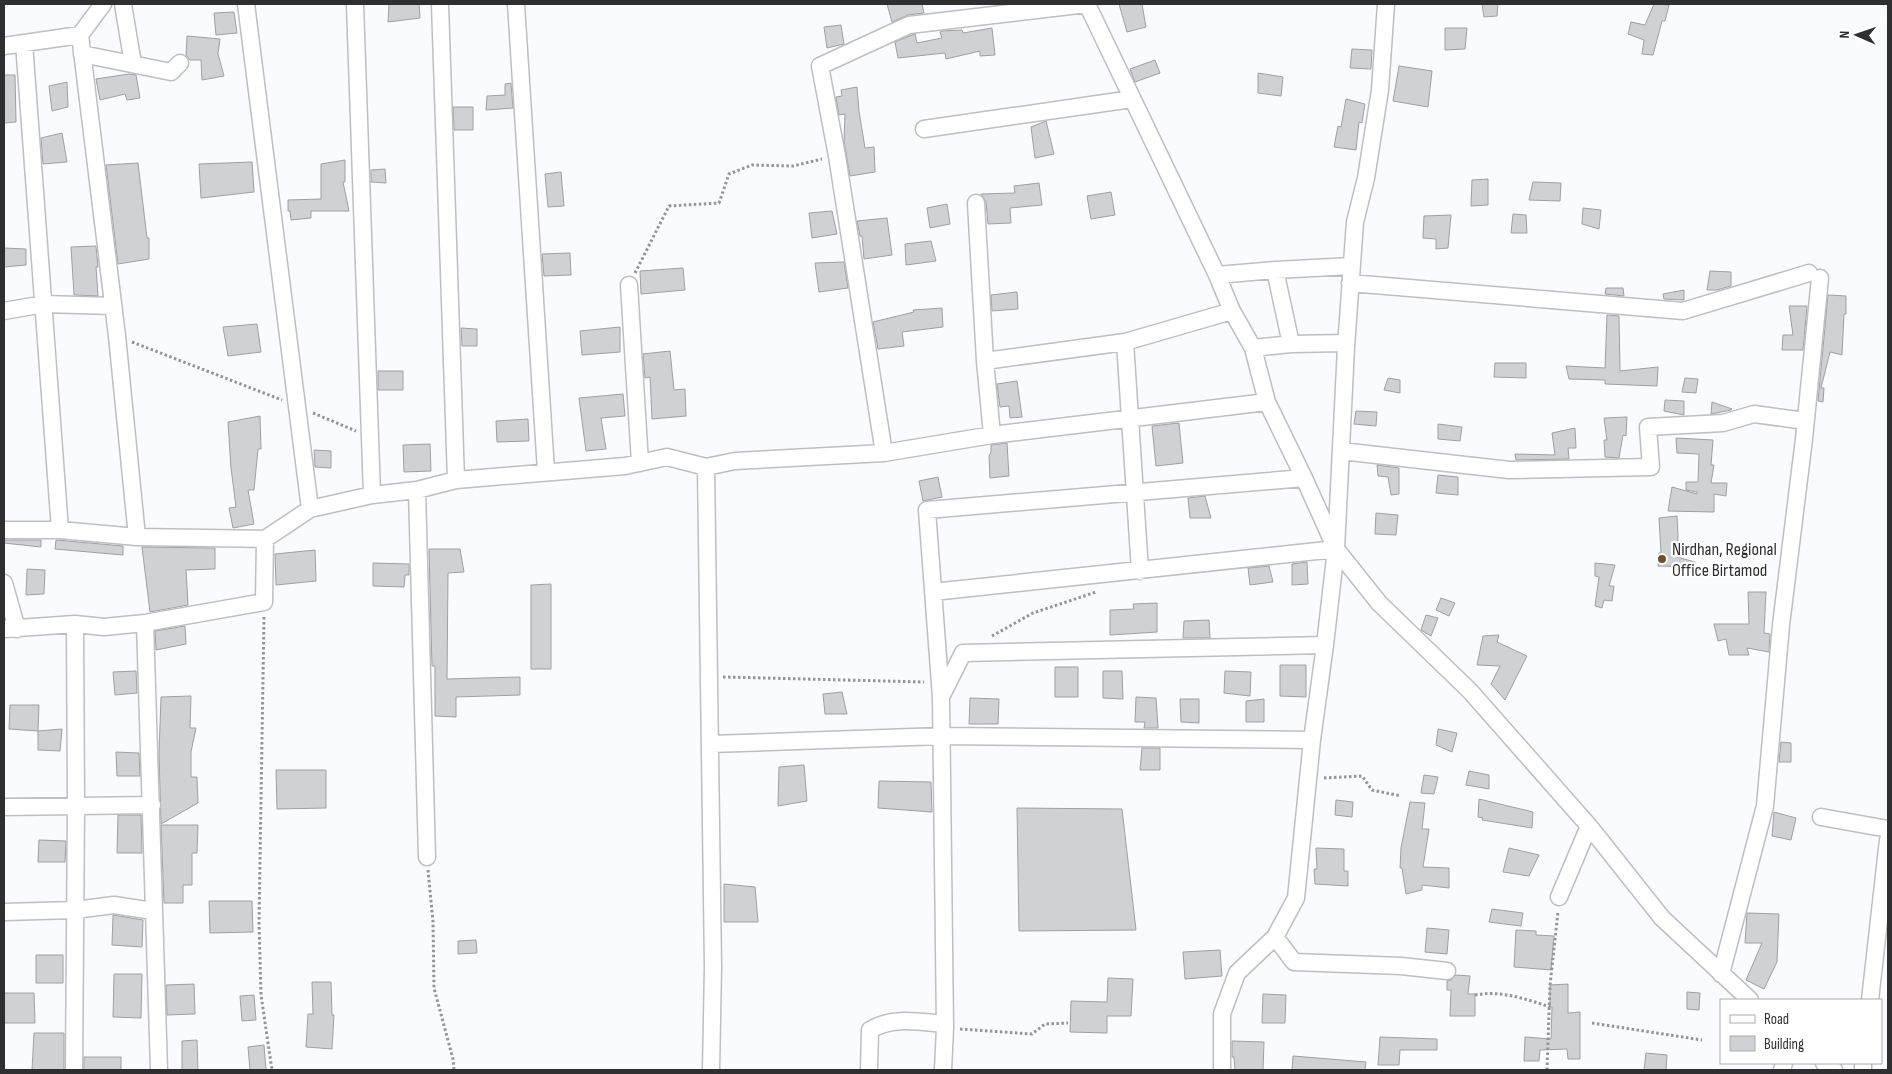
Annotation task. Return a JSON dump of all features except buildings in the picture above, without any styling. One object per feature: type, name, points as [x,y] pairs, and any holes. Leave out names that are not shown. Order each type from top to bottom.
[{"type":"street","points":[[103,4],[80,35],[117,336],[136,537]]},
{"type":"street","points":[[124,4],[133,64]]},
{"type":"street","points":[[246,4],[310,509]]},
{"type":"street","points":[[355,4],[372,495]]},
{"type":"street","points":[[440,4],[456,480]]},
{"type":"street","points":[[516,4],[546,471]]},
{"type":"street","points":[[884,453],[837,156],[820,66],[909,25],[1087,4],[1232,311],[1253,348],[1267,402],[1336,549],[1379,604],[1470,691],[1589,826],[1662,918],[1749,999]]},
{"type":"street","points":[[1222,1070],[1222,1014],[1237,973],[1275,937],[1296,898],[1312,740],[1336,549],[1346,343],[1355,222],[1366,178],[1380,90],[1386,4]]},
{"type":"street","points":[[4,46],[80,35]]},
{"type":"street","points":[[24,43],[60,530]]},
{"type":"street","points":[[82,54],[171,72],[180,63]]},
{"type":"street","points":[[924,129],[1132,99]]},
{"type":"street","points":[[976,203],[984,361],[992,435]]},
{"type":"street","points":[[1217,276],[1275,270],[1351,266]]},
{"type":"street","points":[[1275,270],[1291,344]]},
{"type":"street","points":[[1350,283],[1684,311],[1814,275],[1804,439],[1781,625],[1765,806],[1721,974]]},
{"type":"street","points":[[629,285],[640,463]]},
{"type":"street","points":[[4,311],[44,304],[113,306]]},
{"type":"street","points":[[984,361],[1125,342],[1232,311]]},
{"type":"street","points":[[1125,342],[1140,571]]},
{"type":"street","points":[[1253,348],[1291,344],[1346,343]]},
{"type":"street","points":[[4,530],[60,530],[136,537],[265,539],[310,509],[372,495],[417,490],[456,480],[546,471],[625,466],[667,457],[706,467],[735,461],[884,453],[992,435],[1267,402]]},
{"type":"street","points":[[1341,451],[1509,470],[1651,466],[1648,427],[1723,423],[1754,414],[1798,420]]},
{"type":"street","points":[[706,467],[713,967],[710,1070]]},
{"type":"street","points":[[943,1070],[945,1026],[940,690],[927,510],[1304,478]]},
{"type":"street","points":[[417,490],[427,857]]},
{"type":"street","points":[[4,583],[10,629],[75,624],[104,627],[145,623],[264,602],[265,539]]},
{"type":"street","points":[[933,592],[1336,549]]},
{"type":"street","points":[[145,623],[159,1070]]},
{"type":"street","points":[[74,1070],[75,624]]},
{"type":"street","points":[[940,690],[963,653],[1325,645]]},
{"type":"street","points":[[711,744],[941,736],[1312,740]]},
{"type":"street","points":[[4,807],[152,805]]},
{"type":"street","points":[[1821,817],[1888,829]]},
{"type":"street","points":[[1559,896],[1589,826]]},
{"type":"street","points":[[1870,999],[1888,840]]},
{"type":"street","points":[[4,912],[75,910],[114,905],[153,911]]},
{"type":"street","points":[[1275,937],[1294,962],[1401,966],[1447,971]]},
{"type":"street","points":[[869,1070],[870,1030],[879,1024],[899,1020],[945,1026]]},
{"type":"path","points":[[629,285],[669,206],[719,203],[729,174],[752,165],[793,166],[837,156]]},
{"type":"path","points":[[117,336],[370,436]]},
{"type":"path","points":[[986,640],[1033,613],[1104,589]]},
{"type":"path","points":[[264,602],[259,922],[262,995],[272,1070]]},
{"type":"path","points":[[710,677],[940,690]]},
{"type":"path","points":[[1308,779],[1362,776],[1372,790],[1402,796]]},
{"type":"path","points":[[427,857],[432,922],[434,988],[453,1059],[454,1070]]},
{"type":"path","points":[[1546,1070],[1550,985],[1558,928],[1559,896]]},
{"type":"path","points":[[1475,994],[1487,992],[1519,997],[1550,1006]]},
{"type":"path","points":[[945,1026],[1032,1034],[1044,1024],[1068,1023]]},
{"type":"path","points":[[1592,1023],[1702,1040]]},
{"type":"place","name":"Nirdhan, Regional Office Birtamod","points":[[1662,559]]}]
